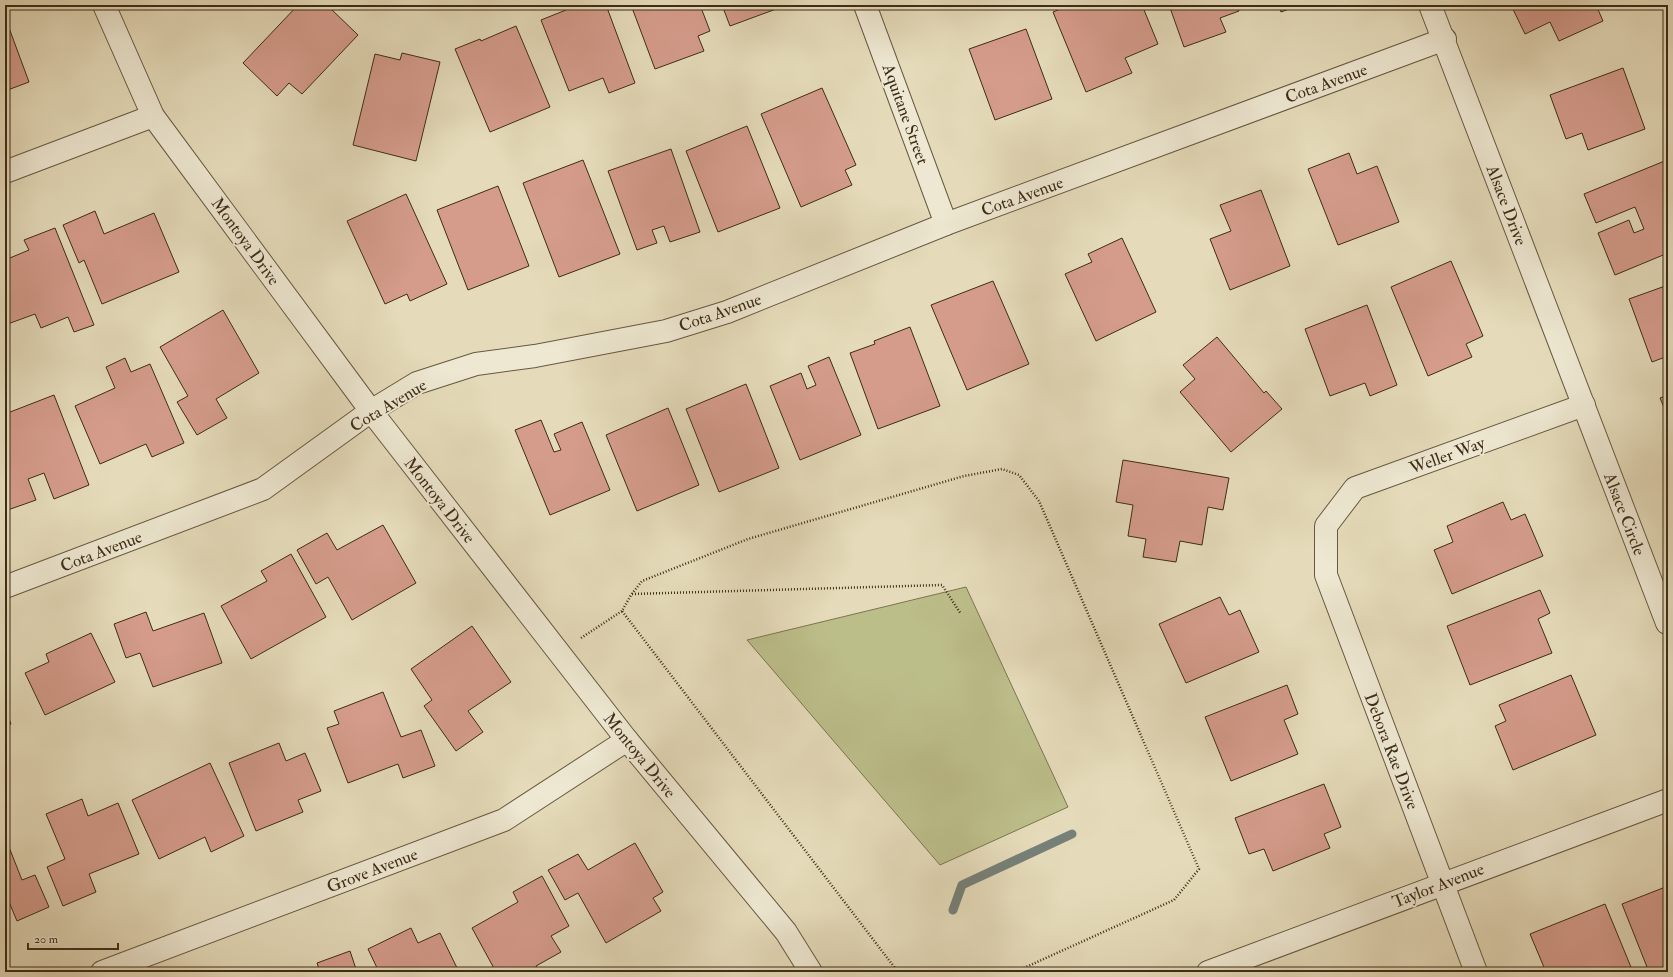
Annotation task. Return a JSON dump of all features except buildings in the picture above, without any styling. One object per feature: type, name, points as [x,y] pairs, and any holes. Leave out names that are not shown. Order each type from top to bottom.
[{"type":"street","name":"Montoya Drive","points":[[104,5],[153,116],[371,411],[628,740],[786,932],[811,972]]},
{"type":"street","name":"Aquitane Street","points":[[866,5],[946,224]]},
{"type":"street","name":"Alsace Drive","points":[[1430,5],[1584,405]]},
{"type":"street","name":"Cota Avenue","points":[[5,587],[263,489],[371,411],[417,383],[476,364],[535,356],[666,331],[727,312],[946,224],[1444,39]]},
{"type":"street","points":[[5,172],[153,116]]},
{"type":"street","name":"Weller Way","points":[[1326,526],[1355,488],[1584,405]]},
{"type":"street","name":"Alsace Circle","points":[[1584,405],[1667,623]]},
{"type":"street","name":"Debora Rae Drive","points":[[1326,526],[1326,575],[1441,884],[1476,972]]},
{"type":"street","name":"Grove Avenue","points":[[102,972],[504,820],[628,740]]},
{"type":"street","name":"Taylor Avenue","points":[[1208,972],[1668,800]]},
{"type":"path","points":[[559,652],[622,611],[631,594],[642,580],[748,539],[964,476],[1002,469],[1019,475],[1039,501],[1199,869],[1174,900],[1015,972]]},
{"type":"path","points":[[631,594],[942,584],[961,614]]},
{"type":"path","points":[[622,611],[898,972]]},
{"type":"green space","points":[[966,587],[1068,807],[940,865],[747,640]]},
{"type":"waterway","points":[[953,910],[962,885],[1072,834]]}]
